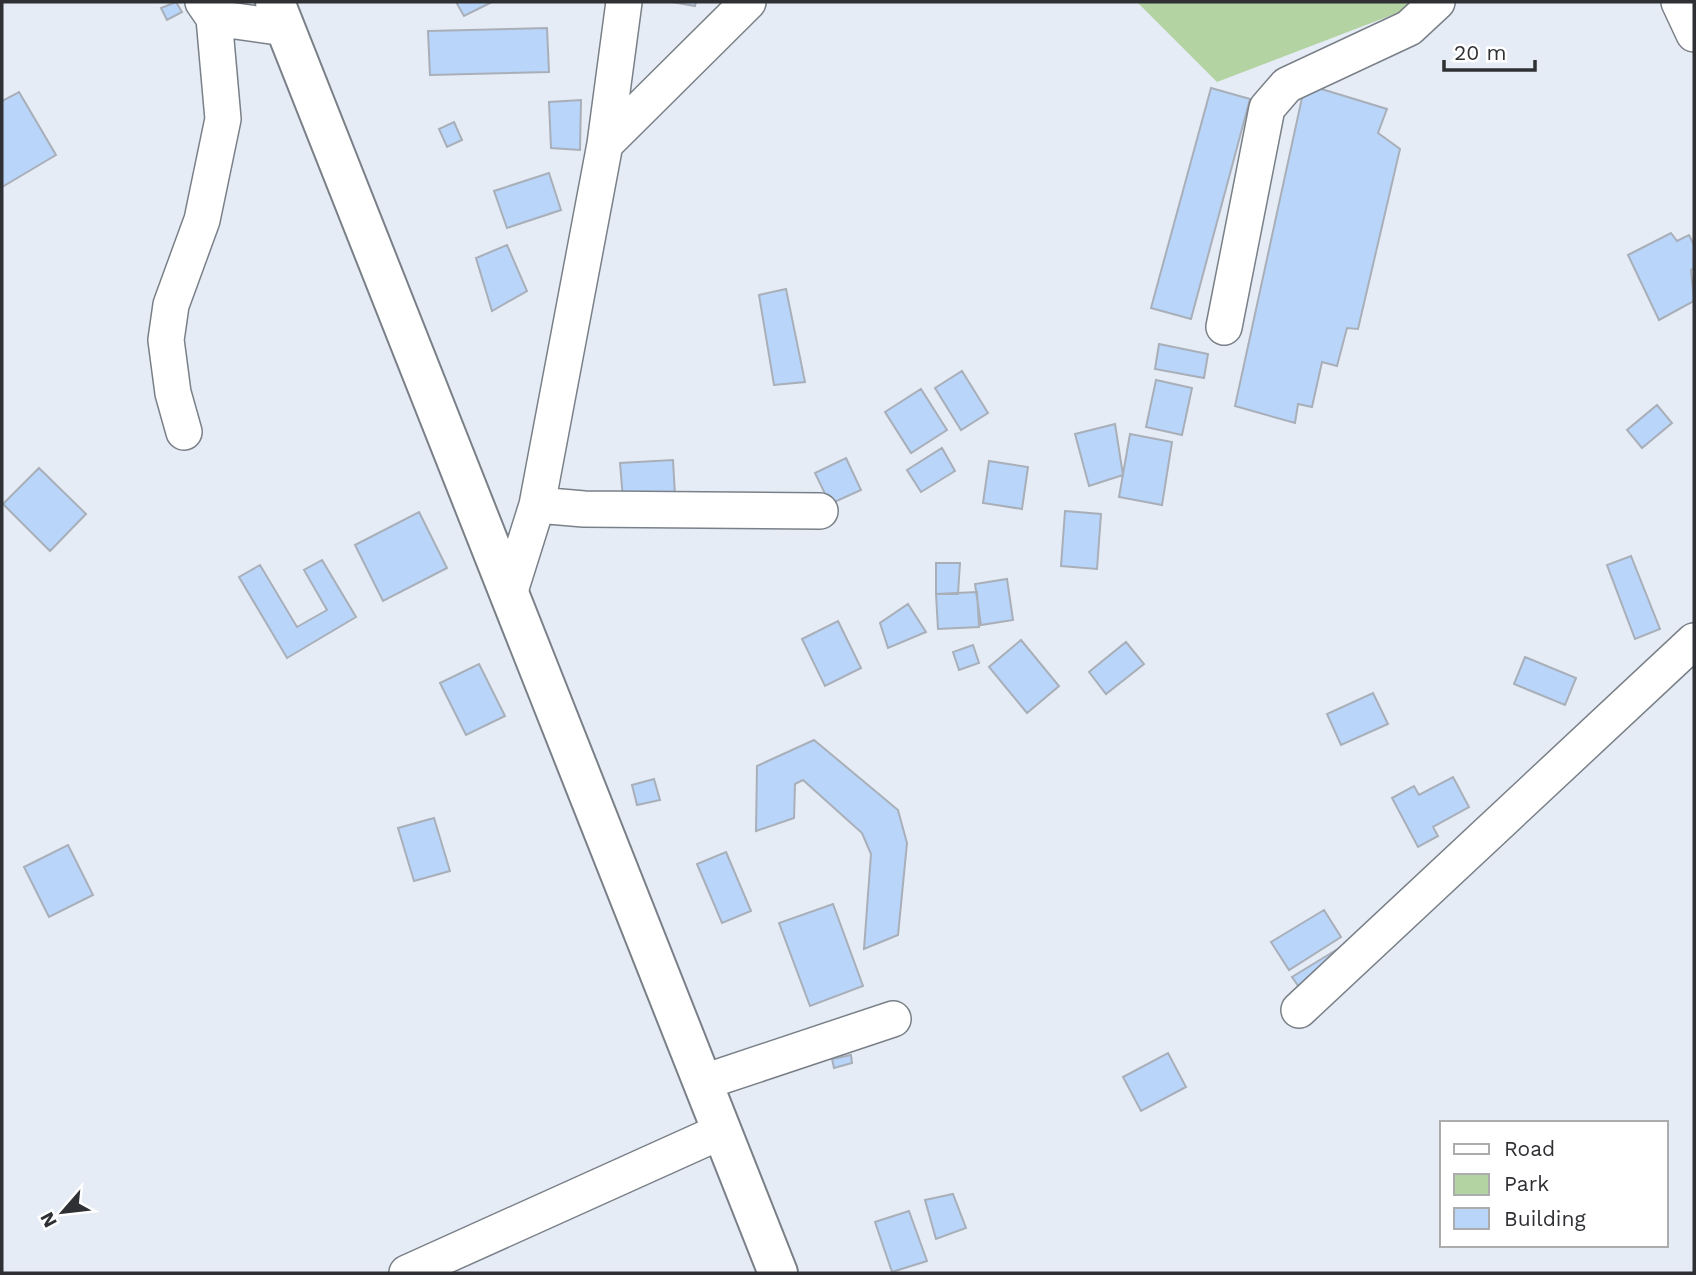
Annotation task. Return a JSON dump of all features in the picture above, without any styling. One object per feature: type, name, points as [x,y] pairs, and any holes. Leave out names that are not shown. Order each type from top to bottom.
[{"type":"highway","points":[[280,15],[778,1273]]},
{"type":"street","points":[[510,592],[537,505],[606,144],[624,2]]},
{"type":"street","points":[[606,144],[748,2]]},
{"type":"street","points":[[1224,327],[1267,108],[1287,85],[1409,28],[1437,2]]},
{"type":"street","points":[[1679,2],[1694,34]]},
{"type":"street","points":[[184,432],[173,393],[166,340],[171,305],[202,220],[223,119],[209,10],[280,15]]},
{"type":"street","points":[[537,505],[584,509],[820,511]]},
{"type":"street","points":[[1299,1010],[1694,640]]},
{"type":"street","points":[[704,1082],[893,1019]]},
{"type":"street","points":[[407,1273],[722,1131]]},
{"type":"green space","points":[[1137,2],[1426,2],[1217,82]]},
{"type":"building","points":[[176,2],[182,12],[167,20],[161,8]]},
{"type":"building","points":[[456,2],[492,2],[464,16]]},
{"type":"building","points":[[672,2],[696,2],[695,6]]},
{"type":"building","points":[[547,28],[549,72],[430,75],[428,31]]},
{"type":"building","points":[[1305,84],[1387,109],[1378,133],[1400,149],[1358,329],[1347,328],[1337,366],[1322,362],[1312,407],[1298,404],[1295,423],[1235,406]]},
{"type":"building","points":[[1211,88],[1250,99],[1191,319],[1151,308]]},
{"type":"building","points":[[19,92],[56,155],[2,187],[2,101]]},
{"type":"building","points":[[581,100],[580,150],[551,148],[549,102]]},
{"type":"building","points":[[454,122],[462,140],[447,147],[439,129]]},
{"type":"building","points":[[549,173],[561,210],[507,228],[494,191]]},
{"type":"building","points":[[1671,233],[1677,241],[1689,235],[1694,245],[1694,268],[1691,270],[1694,301],[1659,320],[1628,255]]},
{"type":"building","points":[[507,245],[527,291],[492,311],[476,258]]},
{"type":"building","points":[[786,289],[805,382],[774,385],[759,295]]},
{"type":"building","points":[[1159,344],[1208,354],[1204,378],[1155,369]]},
{"type":"building","points":[[962,371],[988,413],[961,430],[935,388]]},
{"type":"building","points":[[1156,380],[1192,388],[1182,435],[1146,427]]},
{"type":"building","points":[[921,389],[947,430],[911,453],[885,412]]},
{"type":"building","points":[[1657,405],[1672,423],[1642,448],[1627,430]]},
{"type":"building","points":[[1115,424],[1123,475],[1089,486],[1075,434]]},
{"type":"building","points":[[1130,434],[1172,442],[1162,505],[1119,497]]},
{"type":"building","points":[[942,448],[955,471],[921,492],[907,470]]},
{"type":"building","points":[[846,458],[861,490],[830,504],[815,473]]},
{"type":"building","points":[[673,460],[675,496],[623,499],[620,463]]},
{"type":"building","points":[[989,461],[1028,467],[1022,509],[983,503]]},
{"type":"building","points":[[39,468],[86,514],[50,551],[3,504]]},
{"type":"building","points":[[1065,511],[1101,514],[1097,569],[1061,566]]},
{"type":"building","points":[[419,512],[447,568],[383,601],[355,545]]},
{"type":"building","points":[[1631,556],[1660,629],[1635,639],[1607,565]]},
{"type":"building","points":[[322,560],[356,617],[287,658],[239,577],[260,565],[297,627],[327,610],[304,570]]},
{"type":"building","points":[[936,563],[960,563],[958,594],[936,594]]},
{"type":"building","points":[[1007,579],[1013,620],[981,625],[975,584]]},
{"type":"building","points":[[977,592],[979,627],[938,629],[936,594]]},
{"type":"building","points":[[977,592],[979,627],[938,629],[936,594]]},
{"type":"building","points":[[908,604],[926,632],[888,648],[880,623]]},
{"type":"building","points":[[838,621],[861,668],[825,686],[802,639]]},
{"type":"building","points":[[1021,640],[1059,686],[1027,713],[989,667]]},
{"type":"building","points":[[1126,642],[1144,664],[1106,694],[1089,672]]},
{"type":"building","points":[[973,645],[979,663],[959,670],[953,652]]},
{"type":"building","points":[[973,645],[979,663],[959,670],[953,652]]},
{"type":"building","points":[[1525,657],[1576,678],[1565,705],[1514,684]]},
{"type":"building","points":[[479,664],[505,716],[466,735],[440,683]]},
{"type":"building","points":[[1373,693],[1388,724],[1341,745],[1327,714]]},
{"type":"building","points":[[814,740],[898,810],[907,843],[898,935],[864,949],[871,854],[862,833],[803,780],[795,784],[794,818],[756,831],[757,766]]},
{"type":"building","points":[[1453,777],[1469,807],[1433,827],[1438,836],[1418,847],[1392,798],[1414,786],[1419,795]]},
{"type":"building","points":[[654,779],[660,800],[637,805],[632,785]]},
{"type":"building","points":[[434,818],[450,871],[414,881],[398,828]]},
{"type":"building","points":[[68,845],[93,895],[49,917],[24,867]]},
{"type":"building","points":[[726,852],[751,911],[722,923],[697,864]]},
{"type":"building","points":[[726,852],[751,911],[722,923],[697,864]]},
{"type":"building","points":[[833,904],[863,986],[810,1006],[779,923]]},
{"type":"building","points":[[1324,910],[1341,937],[1289,970],[1271,942]]},
{"type":"building","points":[[1341,947],[1349,960],[1301,990],[1292,977]]},
{"type":"building","points":[[1168,1053],[1186,1087],[1141,1111],[1123,1077]]},
{"type":"building","points":[[851,1055],[852,1063],[834,1068],[832,1059]]},
{"type":"building","points":[[953,1194],[966,1228],[936,1239],[925,1200]]},
{"type":"building","points":[[909,1211],[927,1261],[892,1272],[875,1222]]}]
